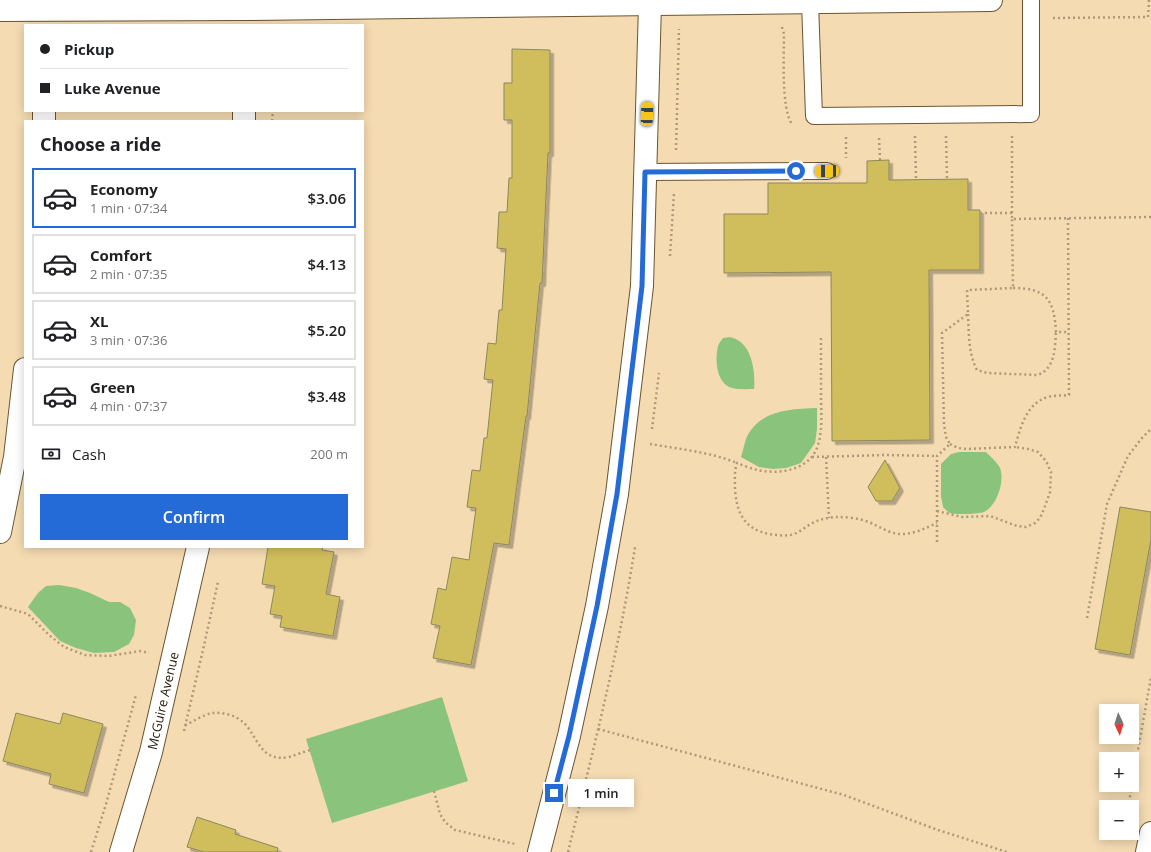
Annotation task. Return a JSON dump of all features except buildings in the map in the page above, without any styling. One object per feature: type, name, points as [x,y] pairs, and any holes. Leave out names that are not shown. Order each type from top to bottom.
[{"type":"street","points":[[0,10],[247,17],[650,4],[991,0]]},
{"type":"street","points":[[540,851],[572,721],[597,606],[617,494],[642,286],[650,4]]},
{"type":"street","points":[[0,532],[15,457],[24,378]]},
{"type":"street","name":"McGuire Avenue","points":[[121,852],[154,740],[198,548]]},
{"type":"street","points":[[1147,852],[1151,833]]},
{"type":"lane","points":[[810,2],[814,116],[872,116],[1031,114],[1032,0]]},
{"type":"lane","points":[[645,172],[827,171]]},
{"type":"path","points":[[1148,0],[1148,17],[1151,17]]},
{"type":"path","points":[[670,260],[676,172],[679,25]]},
{"type":"path","points":[[781,25],[784,34],[785,103],[788,118],[794,127]]},
{"type":"path","points":[[1012,134],[1013,288]]},
{"type":"path","points":[[908,135],[915,135],[916,180]]},
{"type":"path","points":[[938,135],[953,135]]},
{"type":"path","points":[[946,135],[947,179]]},
{"type":"path","points":[[839,136],[852,136]]},
{"type":"path","points":[[873,136],[879,136],[880,160]]},
{"type":"path","points":[[980,213],[1012,213]]},
{"type":"path","points":[[1012,219],[1151,217]]},
{"type":"path","points":[[1015,447],[1020,428],[1026,416],[1035,404],[1046,397],[1069,395],[1068,218]]},
{"type":"path","points":[[1013,288],[1039,292],[1047,298],[1053,306],[1055,318],[1055,348],[1048,368],[1044,373],[1037,374],[987,374],[977,370],[970,351],[968,314],[967,290],[1013,288]]},
{"type":"path","points":[[937,511],[962,516],[990,516],[1017,526],[1026,526],[1035,523],[1040,518],[1050,492],[1051,472],[1046,461],[1038,452],[1028,448],[1015,447],[958,448],[950,444],[946,438],[944,424],[942,333],[968,314]]},
{"type":"path","points":[[1056,332],[1069,332]]},
{"type":"path","points":[[650,444],[690,450],[726,458],[762,471],[776,472],[803,466],[812,457],[818,445],[821,419],[821,338]]},
{"type":"path","points":[[652,430],[660,366]]},
{"type":"path","points":[[1087,618],[1107,504],[1128,456],[1151,429]]},
{"type":"path","points":[[649,452],[651,437]]},
{"type":"path","points":[[812,457],[886,455],[937,456],[950,444]]},
{"type":"path","points":[[937,456],[937,542]]},
{"type":"path","points":[[826,457],[829,518]]},
{"type":"path","points":[[737,462],[735,468],[735,483],[739,512],[745,522],[752,528],[762,533],[790,535],[798,533],[821,519],[835,517],[860,519],[870,522],[879,528],[899,534],[910,533],[937,523]]},
{"type":"path","points":[[568,852],[599,729],[627,597],[636,544]]},
{"type":"path","points":[[0,606],[28,614],[48,635],[64,647],[85,655],[109,656],[140,650],[173,659]]},
{"type":"path","points":[[146,660],[150,645]]},
{"type":"path","points":[[1138,752],[1151,677]]},
{"type":"path","points":[[91,852],[138,690]]},
{"type":"path","points":[[154,740],[212,713],[226,713],[237,718],[246,725],[258,745],[267,754],[288,757],[310,750]]},
{"type":"path","points":[[572,721],[844,795],[938,830],[1007,852]]},
{"type":"path","points":[[434,791],[440,814],[445,822],[455,830],[540,851]]},
{"type":"path","points":[[992,852],[996,849]]},
{"type":"green space","points":[[730,337],[741,342],[748,350],[754,373],[754,389],[732,388],[725,384],[721,379],[717,363],[718,346],[723,338]]},
{"type":"green space","points":[[817,408],[815,443],[801,463],[786,468],[773,469],[759,467],[741,457],[746,439],[751,429],[758,422],[776,413],[796,409]]},
{"type":"green space","points":[[959,452],[986,452],[1000,468],[1001,486],[999,493],[993,504],[984,512],[953,514],[949,513],[943,507],[941,496],[941,464],[951,454]]},
{"type":"green space","points":[[59,585],[76,588],[109,602],[120,602],[130,608],[136,620],[134,635],[129,644],[114,652],[94,653],[76,648],[60,641],[28,607],[38,593],[46,586]]},
{"type":"green space","points":[[442,697],[468,781],[332,823],[306,739]]},
{"type":"route","points":[[554,793],[569,736],[597,606],[617,494],[642,286],[645,172],[796,171]]}]
